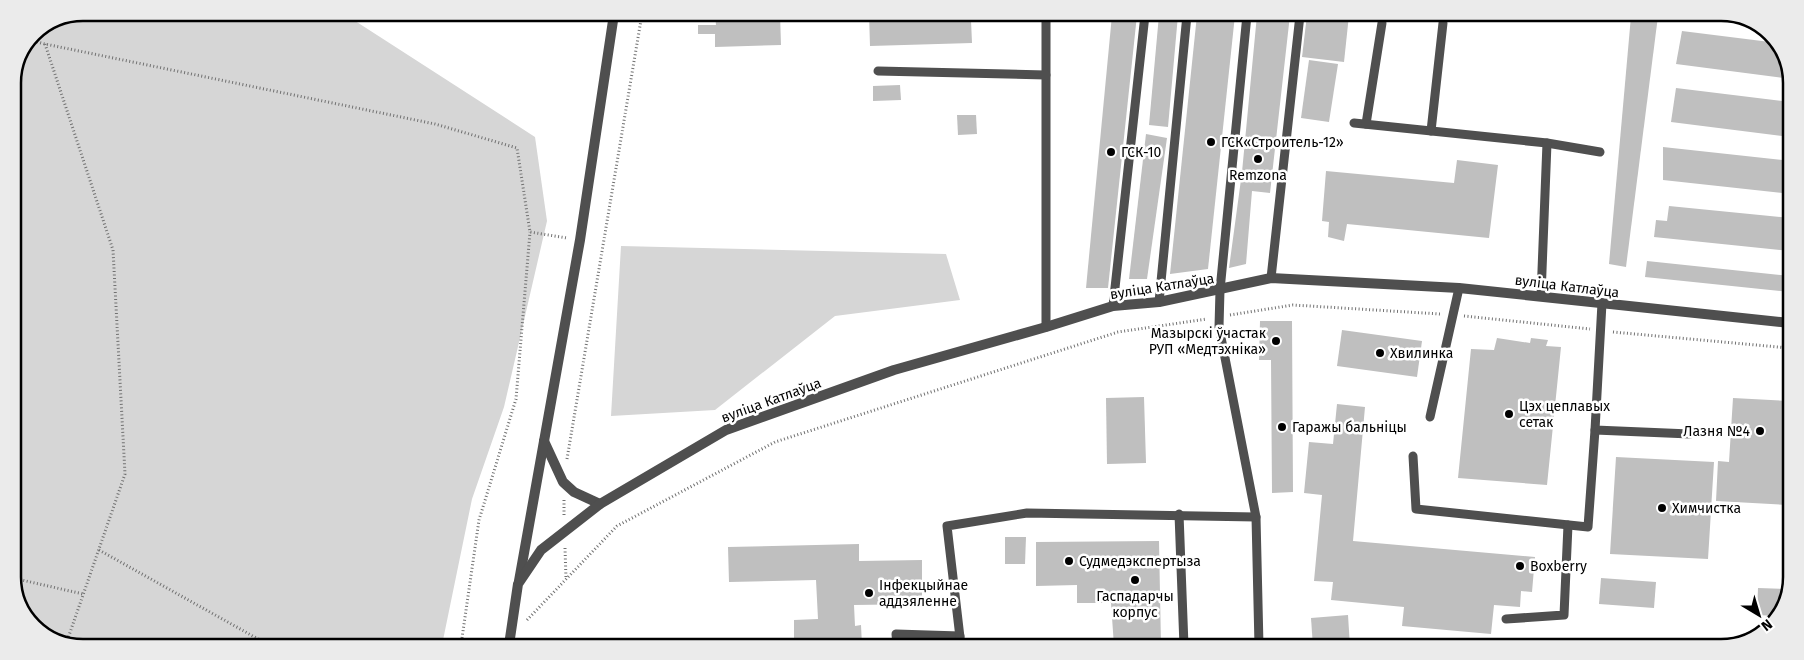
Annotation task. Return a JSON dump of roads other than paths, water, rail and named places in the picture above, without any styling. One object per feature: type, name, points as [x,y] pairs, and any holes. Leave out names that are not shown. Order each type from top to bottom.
[{"type":"street","name":"вуліца Катлаўца","points":[[510,639],[518,584],[580,240],[613,21]]},
{"type":"street","name":"вуліца Катлаўца","points":[[518,584],[541,550],[564,530],[600,504],[726,430],[894,370],[1113,306],[1159,302],[1271,278],[1459,288],[1783,322]]},
{"type":"street","points":[[544,440],[564,482],[574,492],[600,504]]},
{"type":"lane","points":[[1046,21],[1046,327]]},
{"type":"lane","points":[[1113,306],[1143,21]]},
{"type":"lane","points":[[1159,302],[1186,21]]},
{"type":"lane","points":[[1247,21],[1220,290],[1219,327],[1256,517],[1259,639]]},
{"type":"lane","points":[[1271,278],[1299,21]]},
{"type":"lane","points":[[1366,124],[1382,23]]},
{"type":"lane","points":[[1430,131],[1443,23]]},
{"type":"lane","points":[[878,71],[1046,75]]},
{"type":"lane","points":[[1354,123],[1547,143],[1600,152]]},
{"type":"lane","points":[[1540,296],[1547,143]]},
{"type":"lane","points":[[1430,417],[1459,288]]},
{"type":"lane","points":[[1413,456],[1416,510],[1588,527],[1602,303]]},
{"type":"lane","points":[[1595,430],[1690,434]]},
{"type":"lane","points":[[961,639],[946,526],[1027,513],[1179,514],[1256,517]]},
{"type":"lane","points":[[1179,514],[1184,639]]},
{"type":"lane","points":[[1506,619],[1564,615],[1568,525]]},
{"type":"lane","points":[[896,639],[896,634],[942,639]]},
{"type":"place","name":"ГСК«Строитель-12»","points":[[1211,142]]},
{"type":"place","name":"ГСК-10","points":[[1111,152]]},
{"type":"place","name":"Remzona","points":[[1258,159]]},
{"type":"place","name":"Мазырскі ўчастак РУП «Медтэхніка»","points":[[1276,341]]},
{"type":"place","name":"Хвилинка","points":[[1380,353]]},
{"type":"place","name":"Цэх цеплавых сетак","points":[[1509,414]]},
{"type":"place","name":"Гаражы бальніцы","points":[[1282,427]]},
{"type":"place","name":"Лазня №4","points":[[1760,431]]},
{"type":"place","name":"Химчистка","points":[[1662,508]]},
{"type":"place","name":"Судмедэкспертыза","points":[[1069,561]]},
{"type":"place","name":"Boxberry","points":[[1520,566]]},
{"type":"place","name":"Гаспадарчы корпус","points":[[1135,580]]},
{"type":"place","name":"Інфекцыйнае аддзяленне","points":[[869,593]]}]
